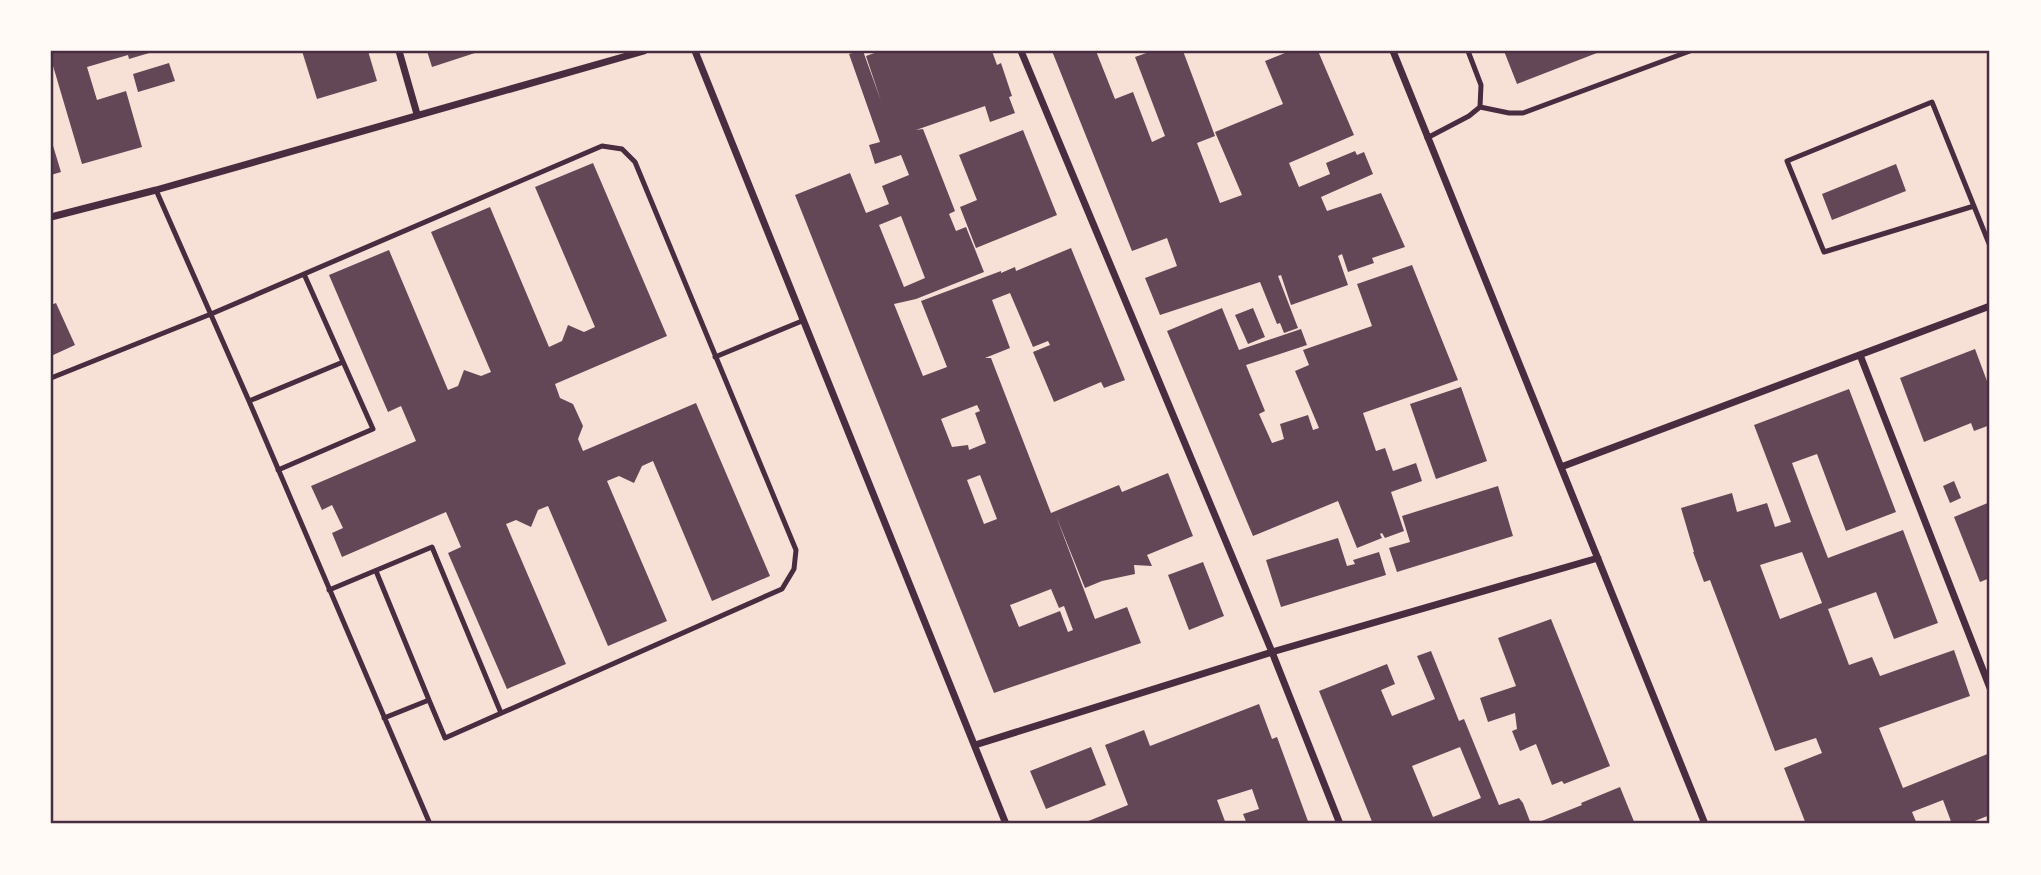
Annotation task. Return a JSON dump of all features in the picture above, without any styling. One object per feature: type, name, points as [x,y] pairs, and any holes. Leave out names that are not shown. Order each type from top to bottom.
[{"type":"street","points":[[399,51],[418,114]]},
{"type":"street","points":[[51,217],[156,190],[643,51]]},
{"type":"street","points":[[695,51],[1006,824]]},
{"type":"street","points":[[1021,51],[1272,652],[1340,824]]},
{"type":"street","points":[[1393,51],[1705,824]]},
{"type":"street","points":[[1561,467],[1990,306]]},
{"type":"street","points":[[1860,355],[1990,688]]},
{"type":"street","points":[[975,745],[1272,652],[1598,558]]},
{"type":"lane","points":[[1427,138],[1469,116],[1480,107],[1481,85],[1468,51]]},
{"type":"lane","points":[[1480,107],[1523,113],[1690,51]]},
{"type":"lane","points":[[1974,206],[1824,252],[1787,161],[1933,102],[1990,246]]},
{"type":"lane","points":[[51,378],[211,314],[602,146],[622,149],[635,162],[796,550],[794,569],[782,589],[445,738],[376,571]]},
{"type":"lane","points":[[156,190],[430,824]]},
{"type":"lane","points":[[278,470],[373,429],[304,274]]},
{"type":"lane","points":[[715,357],[802,321]]},
{"type":"lane","points":[[249,401],[343,362]]},
{"type":"lane","points":[[329,590],[432,547],[501,713]]},
{"type":"lane","points":[[384,718],[429,700]]},
{"type":"building","points":[[51,51],[156,51],[129,59],[128,55],[87,67],[97,100],[126,91],[142,147],[82,164],[51,59]]},
{"type":"building","points":[[302,51],[368,51],[377,81],[317,99]]},
{"type":"building","points":[[427,51],[481,51],[432,67]]},
{"type":"building","points":[[863,51],[881,101],[866,56],[880,51],[992,51],[997,65],[1001,63],[1015,113],[990,122],[985,106],[916,130],[923,129],[955,211],[949,214],[956,231],[966,227],[984,272],[916,299],[894,304],[923,376],[947,367],[921,301],[1001,271],[1015,267],[1016,271],[1071,248],[1125,380],[1104,388],[1101,382],[1054,402],[1033,352],[1050,345],[1048,341],[1033,347],[1010,293],[992,300],[1010,348],[985,358],[991,358],[1051,513],[1119,485],[1122,492],[1168,473],[1193,536],[1147,555],[1152,566],[1134,565],[1135,574],[1102,581],[1085,588],[1056,516],[1095,619],[1127,607],[1141,643],[994,693],[795,195],[850,173],[866,213],[889,204],[882,186],[909,175],[901,155],[875,164],[869,145],[880,142],[849,54]],"holes":[[[901,216],[925,278],[904,287],[879,225]],[[977,405],[980,411],[975,413],[986,443],[969,450],[968,445],[952,447],[941,419]],[[980,475],[997,519],[984,524],[967,480]],[[1051,589],[1059,608],[1064,606],[1073,630],[1068,632],[1060,611],[1019,627],[1010,605]]]},
{"type":"building","points":[[1052,51],[1096,51],[1115,99],[1133,92],[1152,142],[1165,136],[1135,57],[1152,51],[1183,51],[1215,136],[1197,143],[1220,203],[1242,195],[1215,132],[1283,104],[1265,61],[1290,51],[1318,51],[1354,135],[1289,163],[1299,187],[1330,174],[1326,163],[1355,151],[1357,155],[1364,152],[1373,174],[1321,197],[1327,211],[1381,193],[1405,247],[1372,258],[1374,263],[1348,272],[1342,254],[1338,256],[1348,285],[1291,305],[1281,275],[1278,276],[1298,328],[1284,333],[1280,323],[1277,324],[1260,282],[1160,315],[1145,278],[1177,266],[1167,238],[1132,251]]},
{"type":"building","points":[[1504,51],[1602,51],[1517,84]]},
{"type":"building","points":[[169,63],[175,81],[138,92],[133,74]]},
{"type":"building","points":[[1023,130],[1057,215],[976,248],[960,207],[977,200],[959,155]]},
{"type":"building","points":[[51,139],[61,172],[51,175]]},
{"type":"building","points":[[593,163],[667,336],[555,384],[560,398],[573,404],[583,426],[578,439],[583,451],[696,403],[770,576],[712,601],[653,461],[642,466],[634,483],[619,476],[607,481],[667,621],[608,646],[548,506],[538,510],[531,527],[516,520],[506,524],[566,664],[507,689],[448,553],[461,547],[446,512],[342,557],[332,533],[343,528],[332,505],[322,510],[311,486],[416,441],[401,406],[388,412],[329,275],[389,250],[448,390],[458,386],[464,370],[481,376],[491,372],[431,232],[490,207],[549,347],[562,341],[568,325],[584,332],[595,327],[535,187]]},
{"type":"building","points":[[1896,164],[1906,191],[1832,220],[1822,194]]},
{"type":"building","points":[[1412,265],[1458,380],[1363,413],[1376,451],[1385,448],[1393,471],[1416,463],[1422,481],[1391,492],[1404,531],[1385,538],[1382,533],[1382,538],[1357,548],[1338,501],[1253,536],[1167,331],[1222,308],[1239,350],[1301,329],[1307,345],[1246,365],[1265,411],[1259,414],[1272,443],[1284,439],[1280,424],[1308,415],[1313,430],[1319,428],[1295,371],[1309,365],[1303,350],[1372,326],[1357,284]]},
{"type":"building","points":[[56,303],[75,345],[51,356],[51,305]]},
{"type":"building","points":[[1253,308],[1265,337],[1248,344],[1235,315]]},
{"type":"building","points":[[1975,349],[1990,389],[1990,425],[1974,431],[1971,423],[1924,442],[1900,378]]},
{"type":"building","points":[[1461,387],[1487,461],[1436,479],[1410,404]]},
{"type":"building","points":[[1849,389],[1896,512],[1846,531],[1817,454],[1792,463],[1811,514],[1828,558],[1903,530],[1938,623],[1894,639],[1876,592],[1828,609],[1849,665],[1872,657],[1880,676],[1954,650],[1970,696],[1879,728],[1903,788],[1990,753],[1990,815],[1967,824],[1952,824],[1943,800],[1912,812],[1917,824],[1806,824],[1784,768],[1822,753],[1816,738],[1775,751],[1710,580],[1704,582],[1681,508],[1732,493],[1737,512],[1767,503],[1775,527],[1791,522],[1754,425]],"holes":[[[1802,552],[1822,603],[1780,619],[1760,565]]]},
{"type":"building","points":[[1954,481],[1961,498],[1950,503],[1943,486]]},
{"type":"building","points":[[1498,486],[1513,536],[1397,572],[1389,548],[1410,542],[1402,516]]},
{"type":"building","points":[[1990,502],[1990,578],[1980,582],[1954,517]]},
{"type":"building","points":[[1338,538],[1347,566],[1355,564],[1353,560],[1379,552],[1386,575],[1281,607],[1266,560]]},
{"type":"building","points":[[1203,562],[1224,616],[1189,630],[1168,575]]},
{"type":"building","points":[[1551,619],[1610,766],[1564,784],[1562,781],[1552,785],[1536,744],[1520,751],[1512,731],[1517,729],[1515,713],[1488,722],[1480,698],[1516,686],[1498,638]]},
{"type":"building","points":[[1431,651],[1459,721],[1464,719],[1499,805],[1519,798],[1531,824],[1373,824],[1319,691],[1387,664],[1395,684],[1381,690],[1392,716],[1435,699],[1417,656]],"holes":[[[1460,747],[1481,798],[1433,817],[1412,766]]]},
{"type":"building","points":[[1259,704],[1272,739],[1277,737],[1309,824],[1247,824],[1243,814],[1259,809],[1252,789],[1217,800],[1226,824],[1081,824],[1128,805],[1105,745],[1144,730],[1150,746]]},
{"type":"building","points":[[1091,747],[1106,785],[1046,809],[1030,771]]},
{"type":"building","points":[[1620,787],[1635,824],[1534,824],[1582,805],[1581,803]]}]
